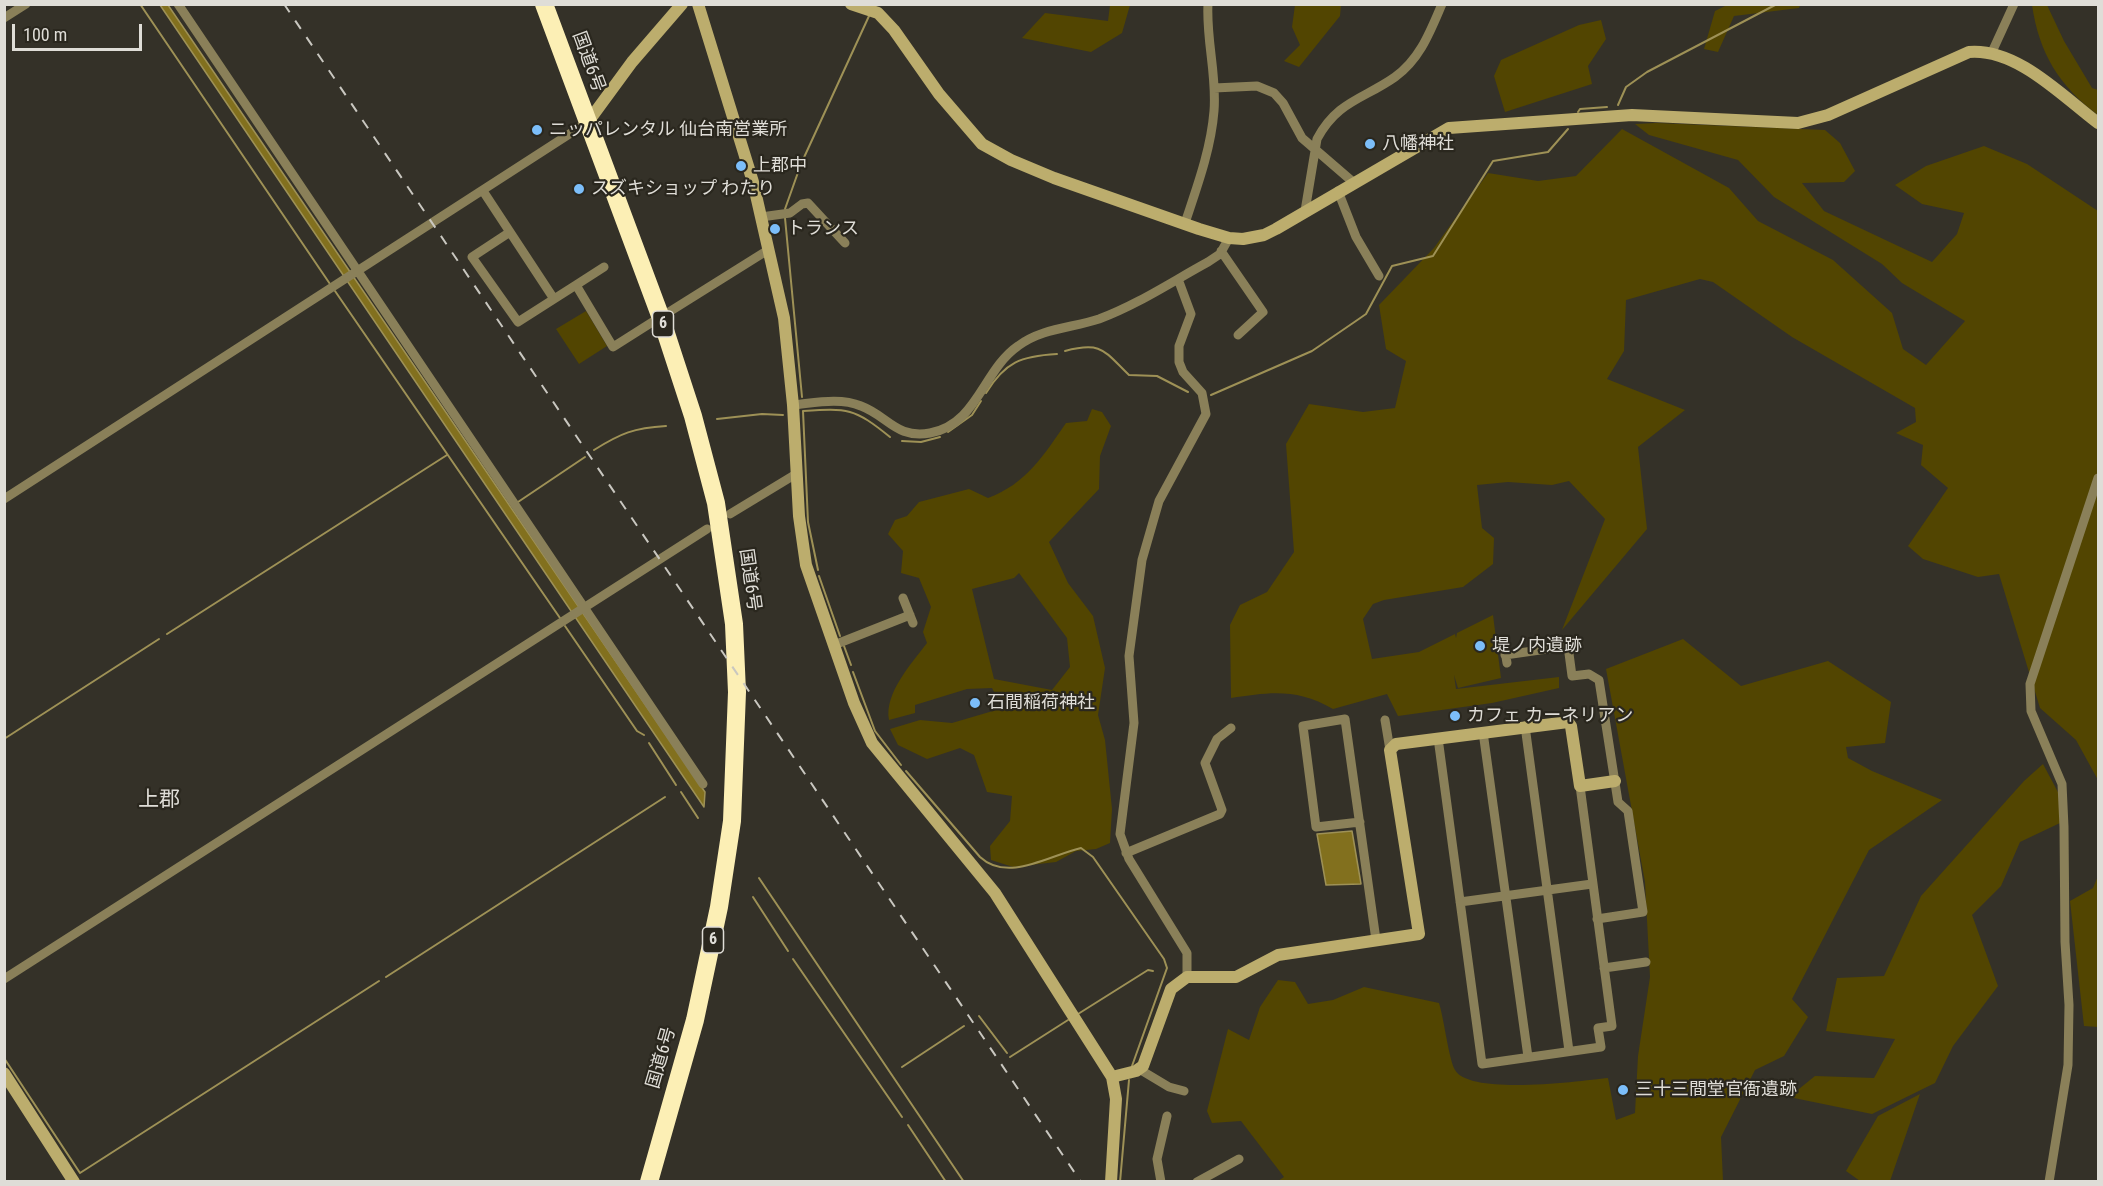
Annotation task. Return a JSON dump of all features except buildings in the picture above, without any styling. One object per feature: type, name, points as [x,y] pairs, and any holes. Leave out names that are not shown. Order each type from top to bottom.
[{"type":"highway","name":"国道6号","points":[[544,4],[661,318],[709,473],[726,561],[736,656],[737,692],[732,821],[717,918],[695,1020],[649,1182]]},
{"type":"street","points":[[4,18],[26,4]]},
{"type":"street","points":[[178,4],[358,272],[580,612],[704,784]]},
{"type":"street","points":[[4,499],[588,122],[632,62],[682,4]]},
{"type":"street","points":[[698,4],[753,182],[784,318],[793,405],[796,474],[806,565],[854,703],[872,743],[949,834],[995,894],[1112,1077],[1116,1100],[1111,1182]]},
{"type":"street","points":[[850,4],[879,9],[939,94],[982,144],[1054,178],[1229,238],[1243,239],[1264,235],[1449,128],[1632,116],[1798,123],[1828,115],[1961,55],[1992,52],[2035,76],[2098,123]]},
{"type":"street","points":[[1185,224],[1204,164],[1214,112],[1208,4]]},
{"type":"street","points":[[1305,211],[1315,149],[1322,129],[1339,110],[1365,92],[1394,77],[1413,60],[1427,40],[1442,4]]},
{"type":"street","points":[[1992,52],[2014,4]]},
{"type":"street","points":[[1214,88],[1257,86],[1274,93],[1283,103],[1302,138],[1353,182]]},
{"type":"street","points":[[483,191],[554,299]]},
{"type":"street","points":[[1338,191],[1356,237],[1380,276]]},
{"type":"street","points":[[761,217],[790,213],[802,204],[808,203],[845,243]]},
{"type":"street","points":[[510,232],[472,257],[518,322],[604,267]]},
{"type":"street","points":[[793,405],[853,403],[905,432],[931,433],[947,427],[966,412],[998,364],[1017,346],[1035,335],[1100,318],[1178,279],[1208,262],[1221,251],[1229,238]]},
{"type":"street","points":[[669,312],[768,250]]},
{"type":"street","points":[[1221,251],[1263,312],[1238,335]]},
{"type":"street","points":[[1178,279],[1191,314],[1179,346],[1179,362],[1183,372],[1202,393],[1206,414],[1159,501],[1143,560],[1129,656],[1134,723],[1120,819],[1120,839],[1126,853],[1186,953],[1187,977]]},
{"type":"street","points":[[576,285],[613,347],[654,321]]},
{"type":"street","points":[[730,514],[796,474]]},
{"type":"street","points":[[2049,1182],[2068,1065],[2070,1005],[2064,932],[2064,827],[2061,784],[2031,711],[2030,684],[2098,478]]},
{"type":"street","points":[[4,979],[707,529]]},
{"type":"street","points":[[834,645],[911,619],[903,598]]},
{"type":"street","points":[[1505,654],[1568,646],[1572,676],[1589,674],[1599,680],[1618,802],[1628,811],[1643,912],[1598,919]]},
{"type":"street","points":[[1359,822],[1316,827],[1303,726],[1345,719],[1376,940]]},
{"type":"street","points":[[1139,1069],[1171,989],[1187,977],[1236,977],[1278,955],[1419,934],[1385,720]]},
{"type":"street","points":[[1390,750],[1396,744],[1438,738],[1525,726],[1568,722],[1580,786],[1612,1026],[1598,1028],[1601,1047],[1482,1064],[1438,738]]},
{"type":"street","points":[[1525,726],[1569,1051]]},
{"type":"street","points":[[1126,853],[1220,814],[1222,810],[1205,763],[1217,739],[1231,728]]},
{"type":"street","points":[[1483,732],[1528,1057]]},
{"type":"street","points":[[1580,786],[1615,781]]},
{"type":"street","points":[[1460,902],[1592,884]]},
{"type":"street","points":[[1604,968],[1646,962]]},
{"type":"street","points":[[1112,1077],[1139,1069],[1169,1086],[1184,1091]]},
{"type":"street","points":[[4,1073],[74,1182]]},
{"type":"street","points":[[1161,1182],[1157,1160],[1167,1116]]},
{"type":"street","points":[[1197,1182],[1239,1159]]},
{"type":"shaded area","points":[[1729,4],[1800,5],[1799,8],[1734,16],[1718,52],[1704,49],[1715,11]]},
{"type":"shaded area","points":[[160,5],[168,5],[705,792],[704,807]]},
{"type":"shaded area","points":[[1110,5],[1130,5],[1122,33],[1091,52],[1022,38],[1045,13],[1108,21]]},
{"type":"shaded area","points":[[1295,5],[1341,5],[1340,16],[1299,67],[1284,61],[1300,45],[1292,27]]},
{"type":"shaded area","points":[[2032,5],[2047,5],[2064,41],[2092,88],[2098,90],[2098,115],[2072,92],[2053,67],[2040,38]]},
{"type":"shaded area","points":[[1601,20],[1606,39],[1588,66],[1592,84],[1505,112],[1494,76],[1501,60],[1579,25]]},
{"type":"shaded area","points":[[1635,124],[1825,130],[1840,143],[1855,171],[1844,182],[1802,183],[1824,211],[1932,262],[1957,234],[1964,213],[1922,204],[1895,185],[1926,166],[1984,146],[2027,164],[2098,211],[2098,780],[2076,740],[2040,708],[1999,574],[1978,577],[1923,559],[1908,546],[1948,488],[1921,465],[1923,445],[1896,433],[1916,422],[1915,408],[1792,337],[1713,282],[1700,279],[1626,300],[1624,351],[1607,379],[1685,410],[1638,447],[1647,529],[1562,630],[1605,519],[1569,481],[1552,485],[1508,482],[1477,485],[1482,528],[1494,538],[1493,564],[1463,587],[1384,600],[1373,604],[1363,619],[1372,659],[1419,652],[1455,634],[1456,638],[1457,633],[1493,615],[1501,678],[1458,688],[1454,675],[1456,689],[1559,677],[1559,688],[1492,703],[1398,716],[1387,694],[1333,709],[1320,702],[1283,693],[1231,698],[1230,625],[1240,605],[1267,592],[1294,552],[1286,444],[1309,404],[1363,412],[1395,408],[1406,361],[1386,349],[1379,305],[1434,248],[1488,173],[1538,181],[1576,176],[1622,129],[1729,188],[1758,221],[1833,260],[1892,313],[1903,349],[1926,365],[1965,321],[1902,283],[1882,264],[1774,197],[1738,160],[1649,135]]},
{"type":"shaded area","points":[[586,311],[607,346],[579,364],[556,329]]},
{"type":"shaded area","points":[[1092,409],[1102,412],[1111,426],[1100,456],[1099,489],[1049,542],[1068,583],[1093,616],[1105,668],[1098,715],[1105,740],[1112,809],[1110,843],[1096,849],[1076,851],[1056,862],[1013,867],[991,860],[990,846],[1010,821],[1012,796],[987,792],[974,755],[960,748],[927,759],[898,745],[890,729],[920,720],[952,723],[1003,708],[992,688],[967,689],[915,705],[915,713],[889,720],[891,699],[895,689],[927,643],[923,632],[931,607],[919,578],[901,573],[903,551],[888,534],[895,520],[907,516],[919,502],[969,489],[988,498],[1001,492],[1024,477],[1066,423],[1087,421]],"holes":[[[1019,573],[1067,638],[1070,667],[1052,690],[994,679],[972,589],[1014,578]]]},
{"type":"shaded area","points":[[1683,639],[1741,686],[1828,661],[1891,702],[1885,743],[1846,747],[1848,758],[1872,771],[1942,800],[1869,850],[1792,999],[1808,1017],[1784,1056],[1755,1070],[1721,1137],[1723,1181],[1278,1181],[1284,1177],[1241,1121],[1212,1123],[1207,1111],[1228,1029],[1249,1040],[1260,1007],[1278,980],[1295,982],[1308,1004],[1333,1000],[1364,987],[1439,1003],[1453,1065],[1455,1070],[1465,1078],[1481,1083],[1527,1085],[1608,1078],[1616,1120],[1635,1113],[1638,1056],[1650,977],[1645,882],[1606,669]]},
{"type":"shaded area","points":[[2043,764],[2059,794],[2060,823],[2020,842],[2001,886],[1972,915],[1998,986],[1953,1046],[1935,1083],[1872,1114],[1789,1097],[1815,1076],[1874,1078],[1895,1039],[1826,1031],[1837,978],[1884,976],[1921,896],[2024,781]]},
{"type":"shaded area","points":[[1352,831],[1361,884],[1326,885],[1317,834]]},
{"type":"shaded area","points":[[2098,876],[2098,1027],[2084,1026],[2070,901],[2093,888]]},
{"type":"shaded area","points":[[1920,1094],[1890,1181],[1860,1181],[1846,1171],[1878,1116]]},
{"type":"waterway","points":[[140,4],[330,284]]},
{"type":"waterway","points":[[1618,105],[1626,87],[1647,72],[1777,4]]},
{"type":"waterway","points":[[785,209],[801,164],[869,16]]},
{"type":"waterway","points":[[1578,112],[1580,109],[1607,107]]},
{"type":"waterway","points":[[1211,395],[1312,351],[1366,314],[1392,266],[1433,256],[1493,161],[1548,152],[1568,129]]},
{"type":"waterway","points":[[785,218],[802,397]]},
{"type":"waterway","points":[[335,291],[560,618]]},
{"type":"waterway","points":[[1065,351],[1087,347],[1102,350],[1129,375],[1157,376],[1188,392]]},
{"type":"waterway","points":[[986,393],[1000,374],[1015,363],[1033,357],[1057,354]]},
{"type":"waterway","points":[[948,432],[972,415],[981,401]]},
{"type":"waterway","points":[[818,570],[808,522],[803,411],[841,410],[850,412],[868,420],[890,437]]},
{"type":"waterway","points":[[717,419],[762,414],[783,415]]},
{"type":"waterway","points":[[594,450],[628,432],[666,426]]},
{"type":"waterway","points":[[902,441],[921,442],[940,437]]},
{"type":"waterway","points":[[167,634],[447,455]]},
{"type":"waterway","points":[[518,502],[585,457]]},
{"type":"waterway","points":[[819,576],[840,636]]},
{"type":"waterway","points":[[565,626],[637,731],[644,735]]},
{"type":"waterway","points":[[4,739],[159,639]]},
{"type":"waterway","points":[[844,646],[851,665]]},
{"type":"waterway","points":[[853,672],[875,731],[901,765]]},
{"type":"waterway","points":[[649,743],[676,785]]},
{"type":"waterway","points":[[906,771],[980,857],[991,864],[1003,868],[1029,865],[1081,848],[1093,857],[1164,959],[1167,968],[1132,1066]]},
{"type":"waterway","points":[[681,792],[698,818]]},
{"type":"waterway","points":[[386,977],[665,797]]},
{"type":"waterway","points":[[759,878],[964,1182]]},
{"type":"waterway","points":[[753,897],[788,951]]},
{"type":"waterway","points":[[793,959],[902,1117]]},
{"type":"waterway","points":[[1078,1014],[1148,970],[1153,971]]},
{"type":"waterway","points":[[4,1058],[80,1173],[379,981]]},
{"type":"waterway","points":[[979,1016],[1007,1053]]},
{"type":"waterway","points":[[1010,1057],[1068,1020]]},
{"type":"waterway","points":[[902,1067],[964,1026]]},
{"type":"waterway","points":[[1120,1182],[1129,1080]]},
{"type":"waterway","points":[[908,1125],[946,1182]]},
{"type":"railway","points":[[284,4],[1081,1182]]},
{"type":"place","name":"ニッパレンタル 仙台南営業所","points":[[537,130]]},
{"type":"place","name":"八幡神社","points":[[1370,144]]},
{"type":"place","name":"上郡中","points":[[741,166]]},
{"type":"place","name":"スズキショップ わたり","points":[[579,189]]},
{"type":"place","name":"トランス","points":[[775,229]]},
{"type":"place","name":"堤ノ内遺跡","points":[[1480,646]]},
{"type":"place","name":"石間稲荷神社","points":[[975,703]]},
{"type":"place","name":"カフェ カーネリアン","points":[[1455,716]]},
{"type":"place","name":"三十三間堂官衙遺跡","points":[[1623,1090]]},
{"type":"district","name":"上郡","points":[[159,801]]}]
